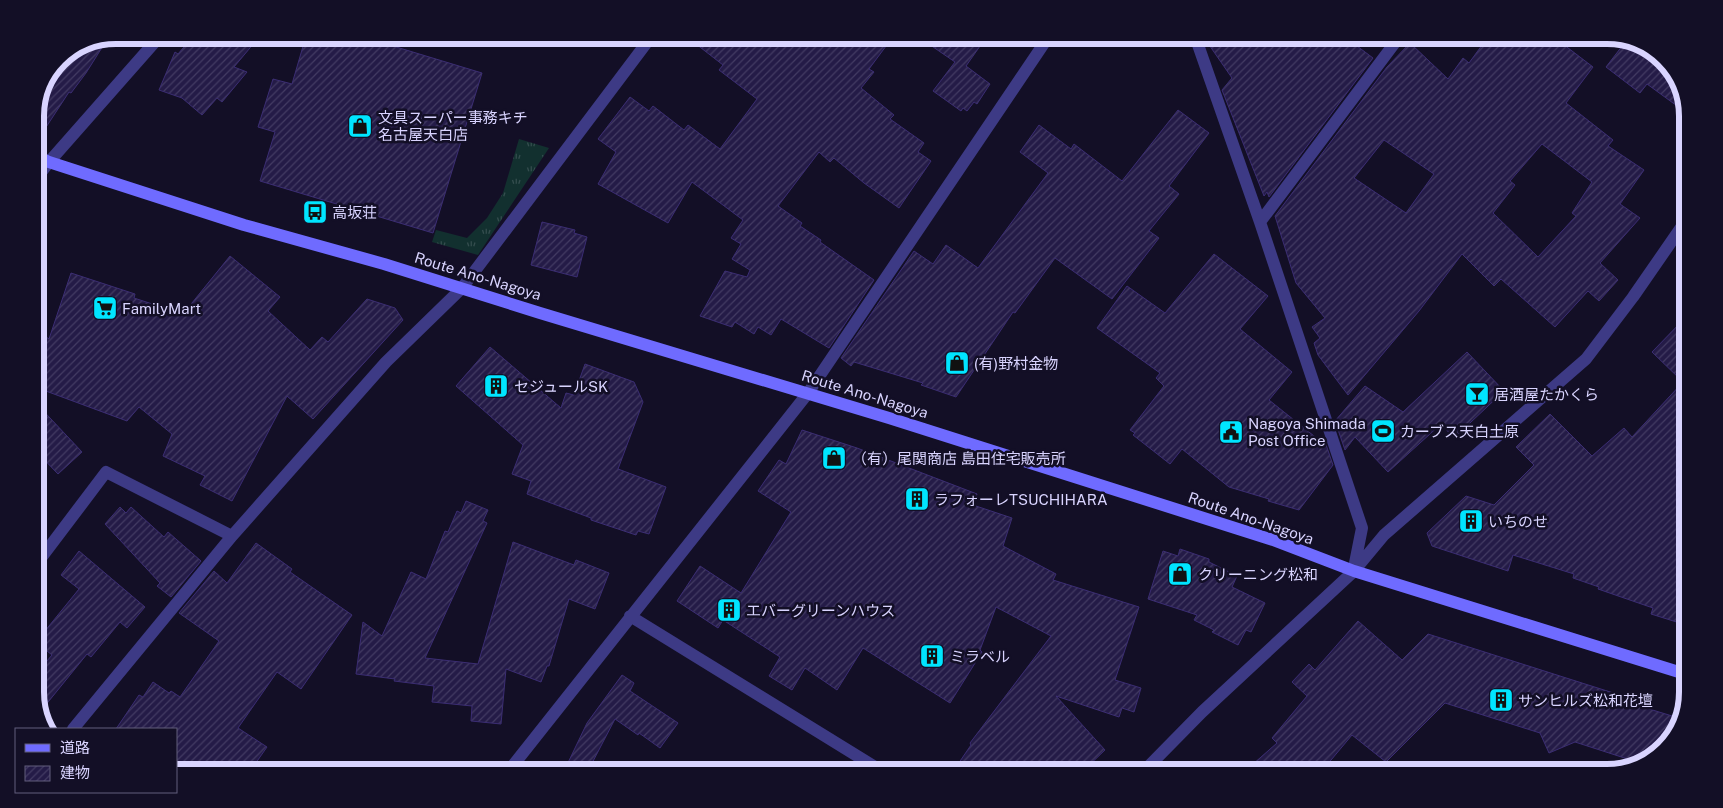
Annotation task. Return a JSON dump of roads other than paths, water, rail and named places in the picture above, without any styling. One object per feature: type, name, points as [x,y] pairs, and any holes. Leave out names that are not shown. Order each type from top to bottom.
[{"type":"main road","name":"Route Ano-Nagoya","points":[[44,160],[244,225],[384,264],[808,393],[1273,540],[1354,571],[1679,672]]},
{"type":"street","points":[[44,168],[153,44]]},
{"type":"street","points":[[74,728],[232,536],[386,362],[462,288],[646,44]]},
{"type":"street","points":[[514,764],[808,393],[1044,44]]},
{"type":"street","points":[[1197,44],[1260,222],[1362,528],[1354,571]]},
{"type":"street","points":[[1260,222],[1394,44]]},
{"type":"street","points":[[1151,764],[1202,712],[1354,571],[1384,534],[1586,359],[1679,230]]},
{"type":"street","points":[[44,554],[106,472],[232,536]]},
{"type":"street","points":[[630,616],[870,764]]},
{"type":"place","name":"文具スーパー事務キチ 名古屋天白店","points":[[360,126]]},
{"type":"place","name":"高坂荘","points":[[315,212]]},
{"type":"place","name":"FamilyMart","points":[[105,308]]},
{"type":"place","name":"(有)野村金物","points":[[957,363]]},
{"type":"place","name":"セジュールSK","points":[[496,386]]},
{"type":"place","name":"居酒屋たかくら","points":[[1477,394]]},
{"type":"place","name":"カーブス天白土原","points":[[1383,431]]},
{"type":"place","name":"Nagoya Shimada Post Office","points":[[1231,432]]},
{"type":"place","name":"（有）尾関商店 島田住宅販売所","points":[[834,458]]},
{"type":"place","name":"ラフォーレTSUCHIHARA","points":[[917,499]]},
{"type":"place","name":"いちのせ","points":[[1471,521]]},
{"type":"place","name":"クリーニング松和","points":[[1180,574]]},
{"type":"place","name":"エバーグリーンハウス","points":[[729,610]]},
{"type":"place","name":"ミラベル","points":[[932,656]]},
{"type":"place","name":"サンヒルズ松和花壇","points":[[1501,700]]}]
